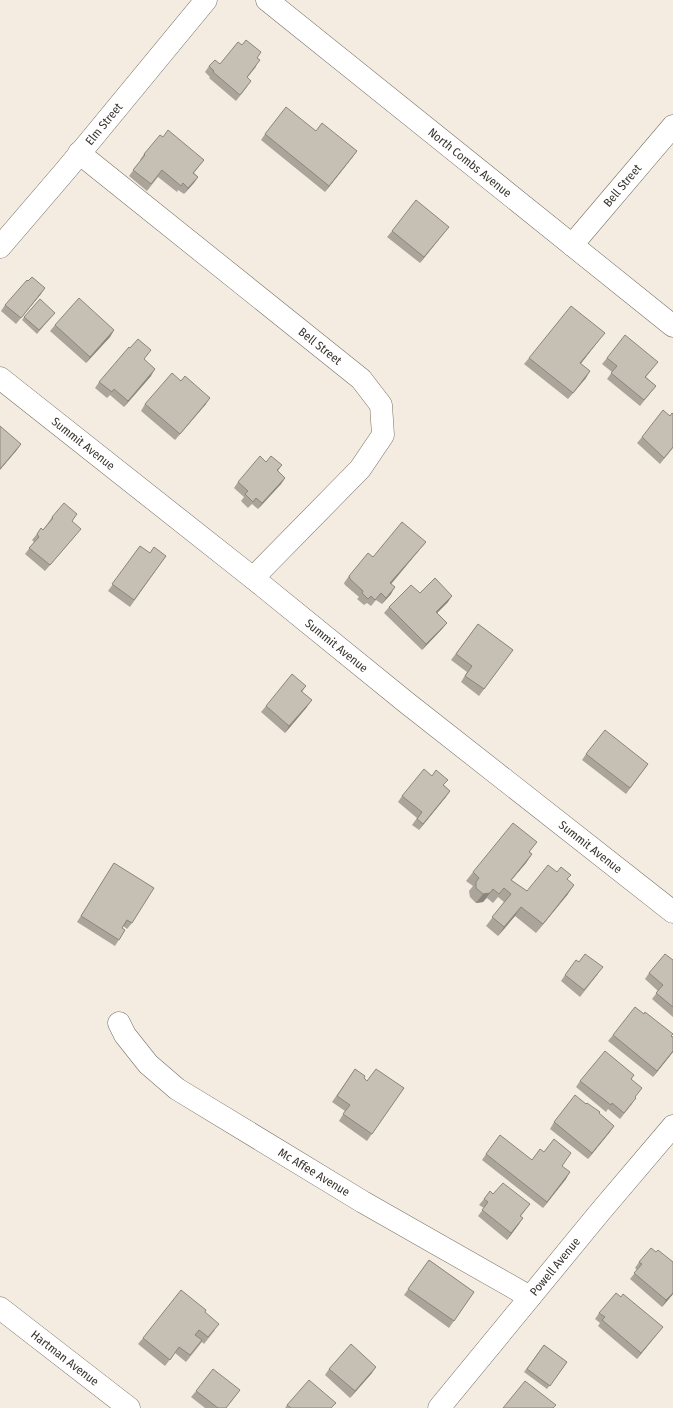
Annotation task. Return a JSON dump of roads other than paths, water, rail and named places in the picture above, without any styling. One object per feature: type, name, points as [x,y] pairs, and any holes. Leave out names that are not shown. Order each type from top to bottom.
[{"type":"street","name":"Elm Street","points":[[0,247],[206,0]]},
{"type":"street","name":"North Combs Avenue","points":[[267,0],[673,326]]},
{"type":"street","name":"Bell Street","points":[[572,245],[673,126]]},
{"type":"street","name":"Bell Street","points":[[79,153],[361,378],[380,405],[383,435],[360,469],[253,578]]},
{"type":"street","name":"Summit Avenue","points":[[0,378],[253,578],[402,699],[673,912]]},
{"type":"street","name":"Mc Affee Avenue","points":[[119,1022],[125,1034],[148,1064],[177,1089],[363,1202],[530,1297]]},
{"type":"street","name":"Powell Avenue","points":[[439,1408],[673,1126]]},
{"type":"street","name":"Hartman Avenue","points":[[0,1308],[129,1408]]}]
